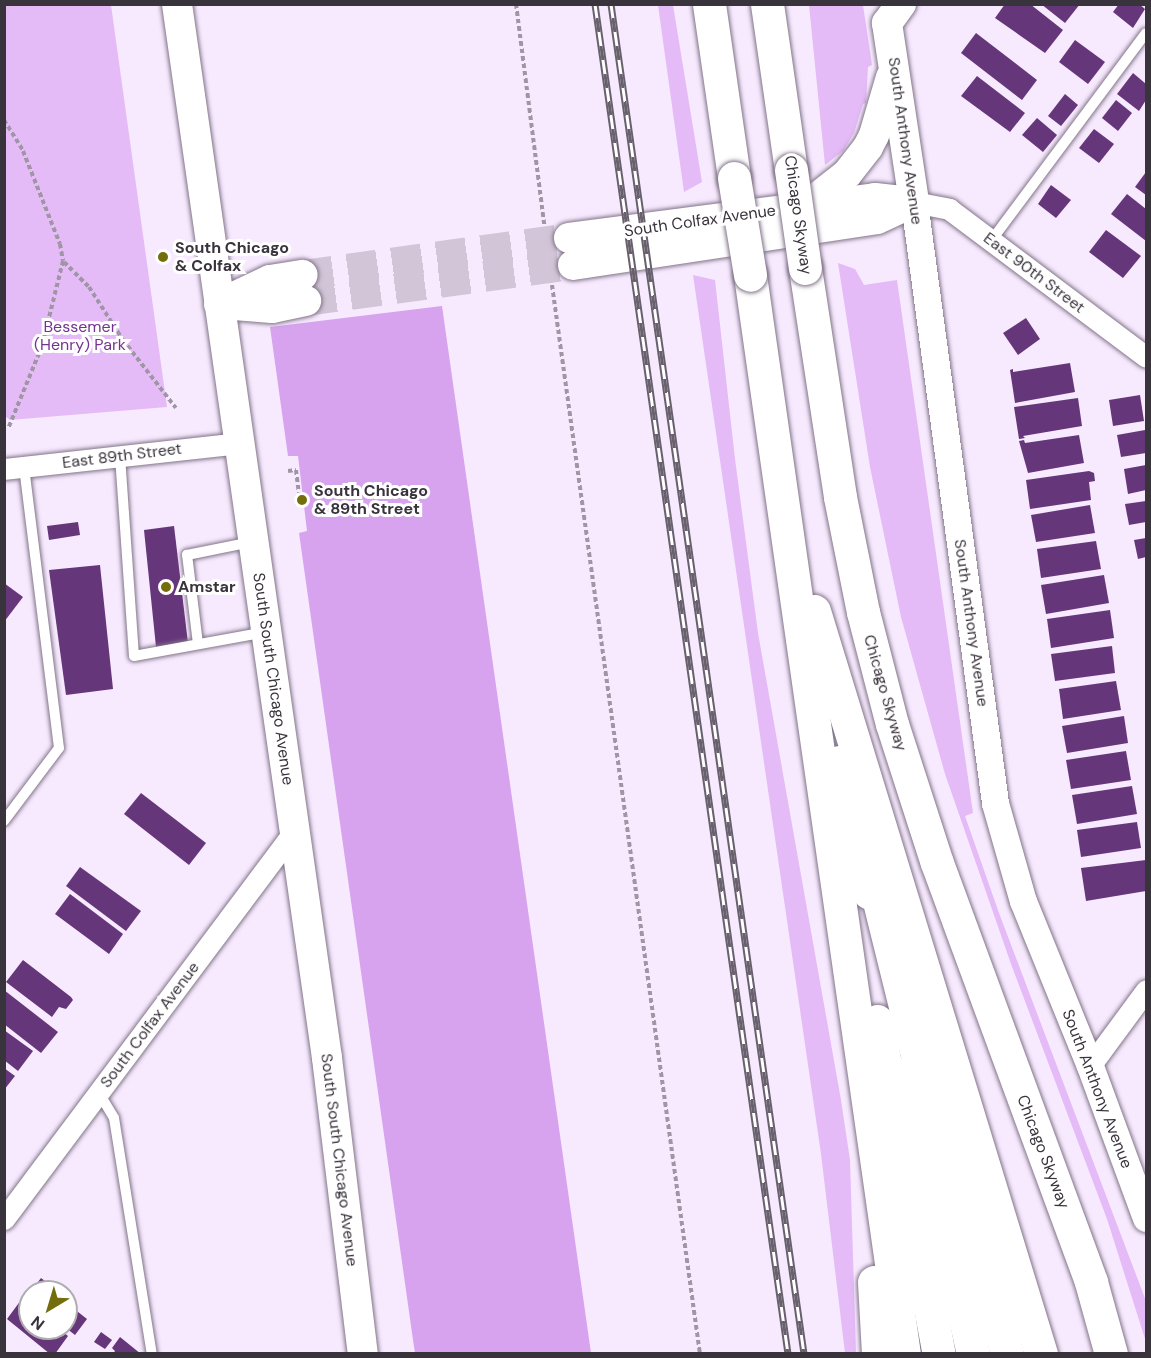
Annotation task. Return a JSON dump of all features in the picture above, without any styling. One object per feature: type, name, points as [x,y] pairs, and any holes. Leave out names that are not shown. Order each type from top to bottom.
[{"type":"highway","points":[[709,4],[904,1353]]},
{"type":"highway","name":"Chicago Skyway","points":[[767,4],[840,497],[863,612],[892,723],[937,863],[1091,1282],[1112,1353]]},
{"type":"highway","points":[[786,529],[867,1187],[878,1353]]},
{"type":"highway","points":[[786,529],[888,1353]]},
{"type":"highway","points":[[786,529],[921,1353]]},
{"type":"highway","points":[[786,529],[939,1353]]},
{"type":"highway","points":[[786,529],[956,1353]]},
{"type":"highway","points":[[786,529],[973,1353]]},
{"type":"highway","points":[[786,529],[990,1353]]},
{"type":"highway","points":[[786,529],[1007,1353]]},
{"type":"highway","points":[[786,529],[1024,1353]]},
{"type":"highway","points":[[786,529],[1041,1353]]},
{"type":"main road","name":"South South Chicago Avenue","points":[[177,4],[327,1058],[363,1353]]},
{"type":"main road","name":"South Anthony Avenue","points":[[891,11],[894,68],[914,202]]},
{"type":"main road","points":[[804,207],[847,174],[868,147],[874,135],[894,68]]},
{"type":"main road","name":"South Colfax Avenue","points":[[560,253],[804,207],[875,198],[914,202]]},
{"type":"main road","name":"South Colfax Avenue","points":[[560,253],[877,219],[914,202]]},
{"type":"main road","points":[[219,304],[270,280],[304,288]]},
{"type":"street","name":"East 90th Street","points":[[914,202],[949,209],[1145,354]]},
{"type":"street","name":"South Anthony Avenue","points":[[914,202],[995,803],[1023,901],[1090,1066],[1146,1218]]},
{"type":"street","name":"East 89th Street","points":[[14,468],[239,443]]},
{"type":"street","name":"South Colfax Avenue","points":[[4,1219],[294,831]]},
{"type":"street","points":[[1090,1066],[1146,990]]},
{"type":"lane","points":[[991,241],[1146,33]]},
{"type":"lane","points":[[120,456],[134,656],[266,632]]},
{"type":"lane","points":[[4,821],[59,748],[14,468]]},
{"type":"lane","points":[[198,644],[187,555],[253,542]]},
{"type":"lane","points":[[99,1093],[114,1118],[152,1353]]},
{"type":"path","points":[[516,4],[560,253],[700,1353]]},
{"type":"path","points":[[4,120],[23,151],[60,244],[63,261],[42,346],[8,429]]},
{"type":"path","points":[[63,261],[89,287],[123,340],[176,408]]},
{"type":"path","points":[[288,471],[296,470],[299,493]]},
{"type":"green space","name":"Bessemer (Henry) Park","points":[[4,5],[111,5],[167,407],[10,420],[5,416]]},
{"type":"green space","points":[[658,5],[673,5],[702,182],[684,192]]},
{"type":"green space","points":[[809,5],[863,5],[872,65],[868,67],[866,103],[863,104],[854,133],[843,151],[825,165]]},
{"type":"green space","points":[[838,263],[855,269],[864,285],[897,280],[973,813],[965,816],[999,913],[1146,1301],[1146,1342],[1107,1219],[1011,964],[945,774],[901,617],[870,467]]},
{"type":"green space","points":[[693,275],[715,280],[758,633],[841,1100],[850,1160],[856,1353],[845,1353],[821,1154]]},
{"type":"shaded area","points":[[442,306],[591,1353],[415,1353],[413,1340],[299,533],[307,531],[298,456],[288,456],[270,327]]},
{"type":"building","points":[[1005,4],[1030,4],[1063,30],[1045,53],[995,18]]},
{"type":"building","points":[[1041,4],[1080,4],[1065,23]]},
{"type":"building","points":[[1119,4],[1139,4],[1145,9],[1133,28],[1113,12]]},
{"type":"building","points":[[976,33],[1037,80],[1022,100],[961,53]]},
{"type":"building","points":[[1075,40],[1105,62],[1088,84],[1059,62]]},
{"type":"building","points":[[1133,73],[1146,84],[1146,100],[1139,111],[1117,94]]},
{"type":"building","points":[[977,76],[1025,113],[1010,132],[961,96]]},
{"type":"building","points":[[1065,94],[1078,105],[1061,126],[1048,116]]},
{"type":"building","points":[[1116,100],[1132,113],[1118,131],[1102,118]]},
{"type":"building","points":[[1037,118],[1057,135],[1043,152],[1022,135]]},
{"type":"building","points":[[1094,129],[1114,144],[1099,163],[1079,148]]},
{"type":"building","points":[[1146,172],[1146,195],[1135,187]]},
{"type":"building","points":[[1051,185],[1071,200],[1056,218],[1038,204]]},
{"type":"building","points":[[1127,194],[1146,209],[1146,241],[1111,214]]},
{"type":"building","points":[[1106,230],[1141,256],[1123,278],[1089,252]]},
{"type":"building","points":[[1026,318],[1040,339],[1018,355],[1003,333]]},
{"type":"building","points":[[1070,363],[1075,392],[1015,403],[1010,370],[1013,369],[1013,372]]},
{"type":"building","points":[[1140,395],[1144,421],[1113,426],[1109,400]]},
{"type":"building","points":[[1078,398],[1082,426],[1023,436],[1025,438],[1019,439],[1014,407]]},
{"type":"building","points":[[1145,430],[1146,453],[1121,457],[1117,435]]},
{"type":"building","points":[[1079,435],[1084,463],[1028,473],[1019,441],[1024,440],[1025,443]]},
{"type":"building","points":[[1146,465],[1146,490],[1128,494],[1124,469]]},
{"type":"building","points":[[1089,471],[1094,473],[1095,481],[1089,482],[1091,500],[1030,509],[1026,480]]},
{"type":"building","points":[[1146,501],[1146,522],[1129,525],[1125,504]]},
{"type":"building","points":[[1090,505],[1095,533],[1036,542],[1031,515]]},
{"type":"building","points":[[78,522],[80,535],[49,540],[47,526]]},
{"type":"building","name":"Amstar","points":[[174,526],[188,643],[156,647],[144,530]]},
{"type":"building","points":[[1146,538],[1146,557],[1138,559],[1134,540]]},
{"type":"building","points":[[1096,541],[1101,569],[1041,578],[1037,549]]},
{"type":"building","points":[[100,565],[113,689],[66,695],[49,570]]},
{"type":"building","points":[[1104,575],[1109,603],[1046,614],[1041,585]]},
{"type":"building","points":[[4,583],[23,597],[4,622]]},
{"type":"building","points":[[1110,610],[1114,638],[1051,648],[1047,619]]},
{"type":"building","points":[[1112,646],[1115,673],[1055,681],[1051,654]]},
{"type":"building","points":[[1116,681],[1121,710],[1063,719],[1059,689]]},
{"type":"building","points":[[1124,716],[1128,743],[1067,753],[1062,726]]},
{"type":"building","points":[[1126,751],[1131,780],[1071,789],[1066,760]]},
{"type":"building","points":[[1132,786],[1137,814],[1077,824],[1072,795]]},
{"type":"building","points":[[141,793],[206,843],[189,865],[124,814]]},
{"type":"building","points":[[1137,822],[1141,848],[1081,857],[1077,830]]},
{"type":"building","points":[[1146,860],[1146,891],[1086,901],[1081,868]]},
{"type":"building","points":[[80,867],[141,911],[126,931],[66,886]]},
{"type":"building","points":[[70,894],[123,934],[109,954],[55,914]]},
{"type":"building","points":[[23,960],[71,997],[73,1000],[66,1009],[59,1007],[52,1017],[6,982]]},
{"type":"building","points":[[4,990],[58,1032],[41,1053],[4,1024]]},
{"type":"building","points":[[4,1030],[33,1051],[18,1071],[4,1060]]},
{"type":"building","points":[[4,1068],[15,1076],[4,1090]]},
{"type":"building","points":[[18,1304],[18,1328],[7,1319]]},
{"type":"building","points":[[78,1312],[87,1319],[78,1331]]},
{"type":"building","points":[[101,1332],[112,1340],[105,1349],[94,1342]]},
{"type":"building","points":[[120,1337],[141,1354],[113,1354],[115,1351],[112,1348]]},
{"type":"building","points":[[33,1340],[65,1340],[55,1354],[50,1354]]},
{"type":"tunnel","points":[[303,275],[569,238]]},
{"type":"tunnel","points":[[306,301],[573,265]]},
{"type":"railway","points":[[595,4],[788,1354]]},
{"type":"railway","points":[[611,4],[804,1354]]},
{"type":"place","name":"South Chicago & Colfax","points":[[163,257]]},
{"type":"place","name":"South Chicago & 89th Street","points":[[302,500]]},
{"type":"place","name":"Amstar","points":[[166,587]]}]
